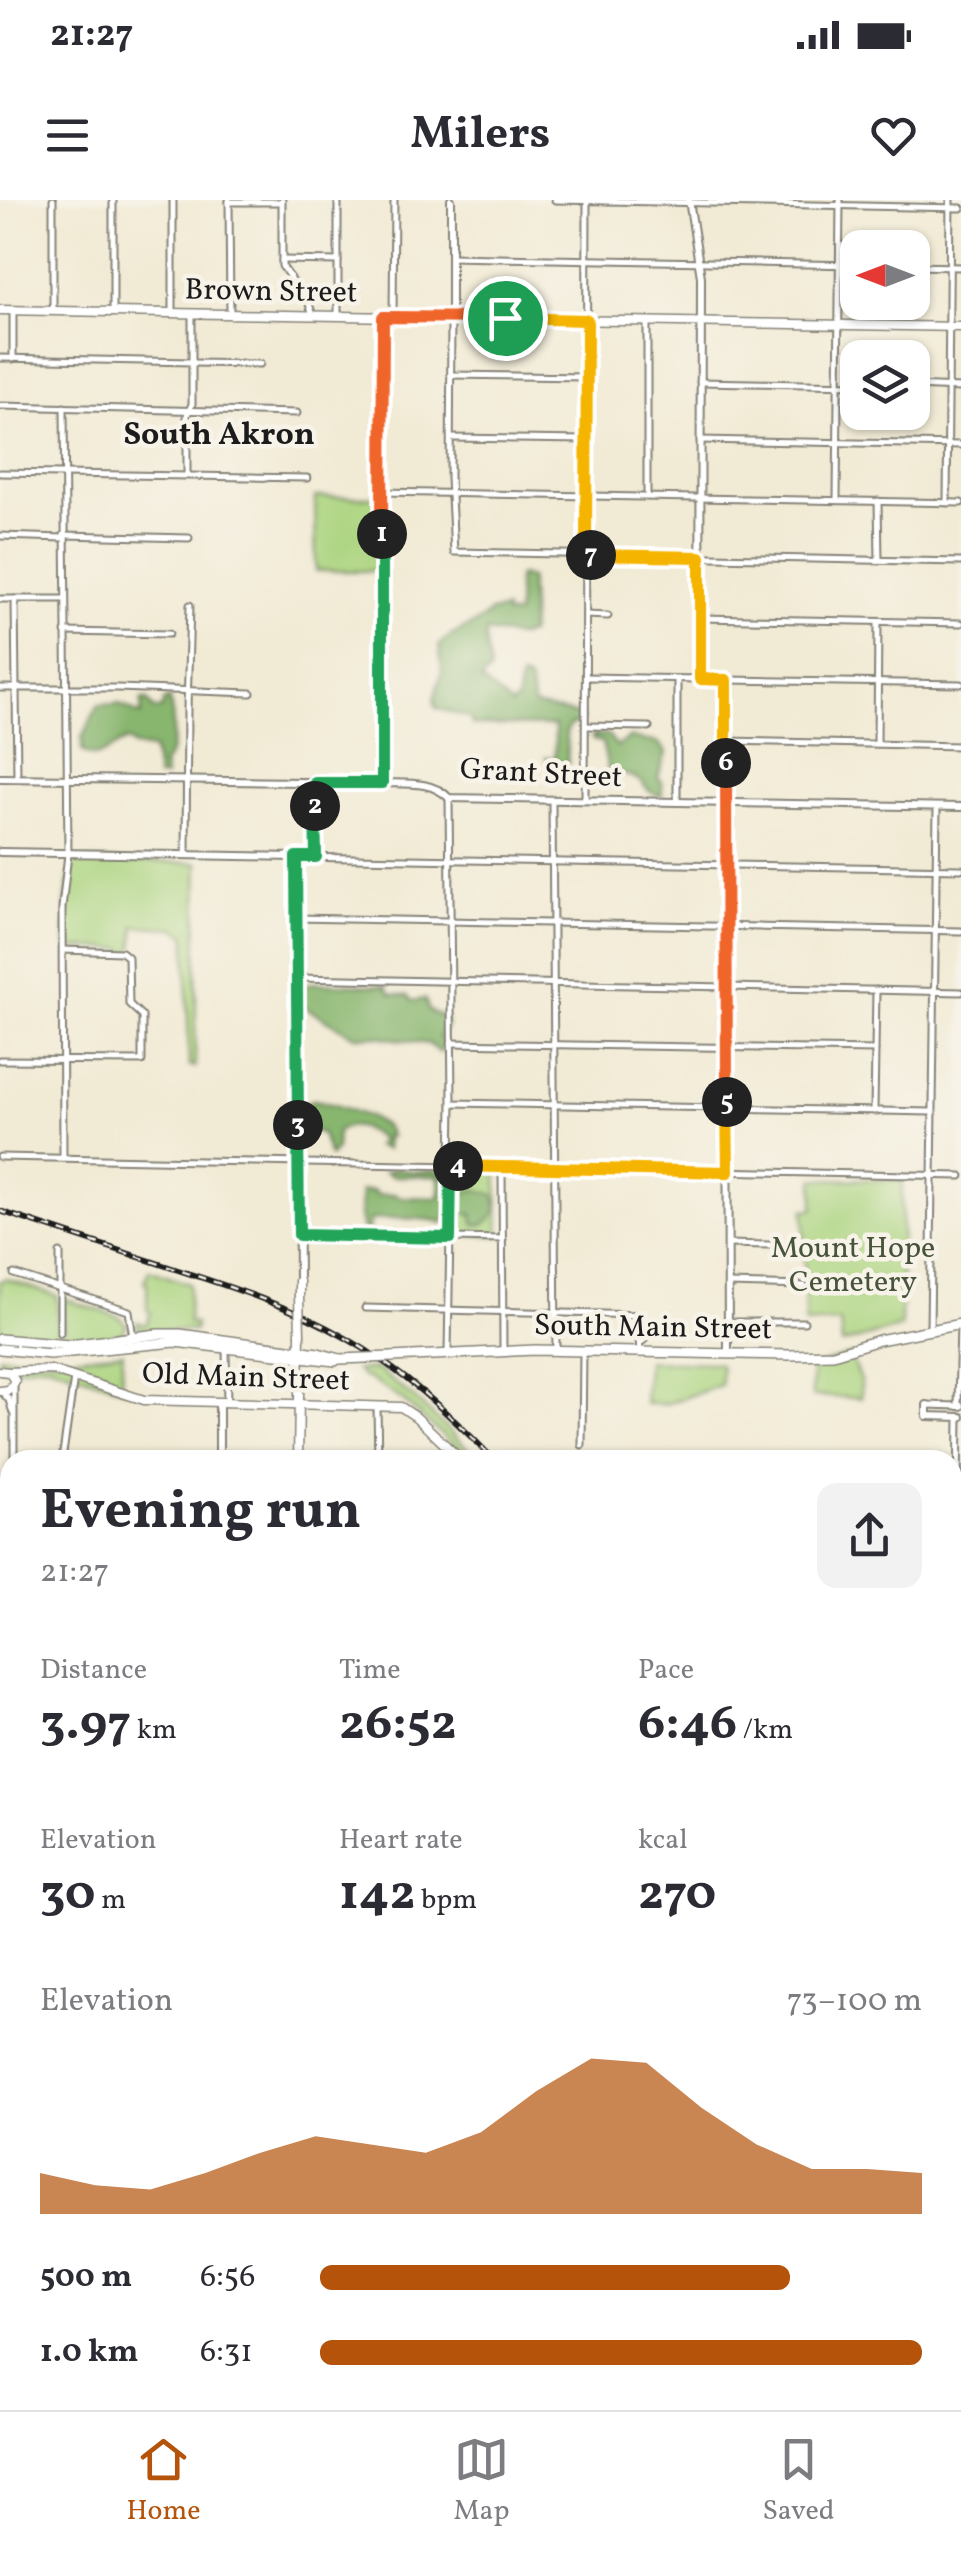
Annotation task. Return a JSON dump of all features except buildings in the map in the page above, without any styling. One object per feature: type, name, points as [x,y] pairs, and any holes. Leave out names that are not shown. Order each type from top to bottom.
[{"type":"main road","name":"Brown Street","points":[[0,310],[961,327]]},
{"type":"main road","points":[[298,1450],[299,1281]]},
{"type":"main road","name":"South Main Street","points":[[0,1338],[69,1345],[226,1345],[336,1361],[640,1348],[728,1354],[833,1354],[879,1340],[961,1324]]},
{"type":"main road","name":"South Main Street","points":[[0,1348],[50,1354],[134,1342]]},
{"type":"main road","points":[[1,1391],[10,1390],[31,1370]]},
{"type":"main road","name":"Old Main Street","points":[[5,1371],[50,1370],[136,1399],[403,1408],[451,1450]]},
{"type":"main road","points":[[5,1371],[14,1377],[14,1383]]},
{"type":"street","points":[[53,200],[53,311]]},
{"type":"street","points":[[113,200],[113,312]]},
{"type":"street","points":[[173,200],[173,313]]},
{"type":"street","points":[[338,200],[338,316]]},
{"type":"street","points":[[394,200],[394,316]]},
{"type":"street","points":[[451,200],[450,493],[454,552],[961,562]]},
{"type":"street","points":[[555,200],[950,204],[961,208]]},
{"type":"street","points":[[585,800],[587,200]]},
{"type":"street","points":[[230,314],[230,201],[282,201],[284,270],[313,315]]},
{"type":"street","points":[[689,201],[700,262],[700,679]]},
{"type":"street","points":[[840,202],[840,230]]},
{"type":"street","points":[[947,502],[950,204]]},
{"type":"street","points":[[451,258],[840,264]]},
{"type":"street","points":[[282,260],[338,261]]},
{"type":"street","points":[[930,266],[961,267]]},
{"type":"street","points":[[13,310],[13,359]]},
{"type":"street","points":[[187,476],[192,313]]},
{"type":"street","points":[[382,783],[383,317]]},
{"type":"street","points":[[837,500],[840,320]]},
{"type":"street","points":[[647,322],[648,496]]},
{"type":"street","points":[[0,358],[260,364]]},
{"type":"street","points":[[451,374],[586,377]]},
{"type":"street","points":[[700,382],[839,385]]},
{"type":"street","points":[[930,386],[961,388]]},
{"type":"street","points":[[0,406],[297,413]]},
{"type":"street","points":[[63,1158],[62,908],[68,854],[64,407]]},
{"type":"street","points":[[451,438],[586,440]]},
{"type":"street","points":[[700,440],[961,445]]},
{"type":"street","points":[[0,472],[307,478]]},
{"type":"street","points":[[382,492],[961,503]]},
{"type":"street","points":[[878,501],[878,560]]},
{"type":"street","points":[[0,536],[188,538]]},
{"type":"street","points":[[0,598],[66,599]]},
{"type":"street","points":[[15,599],[16,778]]},
{"type":"street","points":[[186,855],[190,605]]},
{"type":"street","points":[[586,616],[608,616]]},
{"type":"street","points":[[700,618],[961,623]]},
{"type":"street","points":[[878,621],[878,744]]},
{"type":"street","points":[[65,632],[170,634]]},
{"type":"street","points":[[586,677],[961,684]]},
{"type":"street","points":[[676,679],[677,802]]},
{"type":"street","points":[[726,680],[728,1354]]},
{"type":"street","points":[[0,688],[250,693]]},
{"type":"street","points":[[586,726],[649,727]]},
{"type":"street","points":[[727,741],[961,746]]},
{"type":"street","name":"Grant Street","points":[[0,778],[382,783],[430,786],[449,798],[961,808]]},
{"type":"street","points":[[315,783],[316,857]]},
{"type":"street","points":[[448,1354],[452,1104],[449,798]]},
{"type":"street","points":[[552,800],[556,1351]]},
{"type":"street","points":[[930,1330],[937,807]]},
{"type":"street","points":[[0,852],[961,870]]},
{"type":"street","points":[[296,857],[299,1281]]},
{"type":"street","points":[[296,918],[961,932]]},
{"type":"street","points":[[0,1060],[142,1059],[142,1016],[129,1004],[126,955],[63,950]]},
{"type":"street","points":[[297,978],[961,992]]},
{"type":"street","points":[[874,1111],[876,990]]},
{"type":"street","points":[[451,1043],[875,1050]]},
{"type":"street","points":[[452,1104],[932,1112]]},
{"type":"street","points":[[0,1157],[961,1176]]},
{"type":"street","points":[[502,1167],[503,1351]]},
{"type":"street","points":[[299,1235],[502,1239]]},
{"type":"street","points":[[728,1244],[804,1246]]},
{"type":"street","points":[[60,1252],[60,1334]]},
{"type":"street","points":[[14,1274],[129,1312],[134,1342]]},
{"type":"street","points":[[728,1284],[804,1286]]},
{"type":"street","points":[[365,1308],[641,1318],[644,1340],[640,1348]]},
{"type":"street","points":[[729,1322],[804,1322]]},
{"type":"street","points":[[959,1450],[961,1324]]},
{"type":"street","points":[[220,1450],[226,1345]]},
{"type":"street","points":[[582,1446],[583,1351]]},
{"type":"street","points":[[63,1450],[74,1378]]},
{"type":"street","points":[[14,1383],[14,1450]]},
{"type":"street","points":[[1,1391],[14,1416]]},
{"type":"street","points":[[960,1406],[927,1405],[927,1416],[960,1417]]},
{"type":"street","points":[[377,1406],[378,1450]]},
{"type":"green space","points":[[315,497],[377,497],[376,571],[316,571]]},
{"type":"green space","points":[[521,576],[530,578],[529,634],[519,637],[486,632],[490,671],[481,680],[512,706],[518,699],[521,678],[529,681],[534,706],[582,718],[580,723],[570,725],[566,733],[568,763],[559,763],[555,768],[546,758],[555,758],[555,726],[472,725],[470,718],[436,708],[434,699],[442,671],[439,645],[490,612],[505,610],[505,615],[517,615]]},
{"type":"green space","points":[[169,698],[173,733],[171,750],[163,764],[165,777],[157,777],[153,749],[134,746],[127,740],[100,755],[82,751],[82,737],[99,705],[119,704],[141,715],[142,699],[154,710],[162,709]]},
{"type":"green space","points":[[607,734],[617,746],[631,737],[655,742],[663,748],[666,753],[658,777],[662,796],[652,793],[638,779],[608,769],[602,742],[592,736]]},
{"type":"green space","points":[[72,860],[198,863],[195,1067],[189,1065],[186,935],[175,928],[135,926],[133,954],[122,949],[68,948],[65,906]]},
{"type":"green space","points":[[304,984],[385,986],[391,994],[408,996],[412,1001],[425,999],[429,1011],[446,1018],[446,1028],[439,1037],[446,1050],[439,1052],[429,1044],[355,1036],[303,1006],[300,991]]},
{"type":"green space","points":[[312,1100],[351,1110],[381,1124],[390,1136],[386,1136],[386,1149],[376,1146],[381,1140],[371,1133],[348,1127],[337,1132],[336,1149],[330,1156],[321,1134],[302,1129],[302,1105]]},
{"type":"green space","points":[[396,1168],[447,1174],[448,1212],[444,1223],[377,1219],[370,1220],[368,1231],[363,1230],[361,1191],[400,1197],[440,1196],[439,1176],[393,1176],[385,1172]]},
{"type":"green space","points":[[497,1169],[499,1236],[454,1235],[454,1170]]},
{"type":"green space","name":"Mount Hope Cemetery","points":[[814,1179],[902,1180],[901,1327],[842,1344],[840,1322],[805,1324],[804,1210],[814,1209]]},
{"type":"green space","points":[[474,1189],[494,1195],[497,1211],[481,1225],[474,1224],[473,1214],[455,1213],[458,1196]]},
{"type":"green space","points":[[149,1270],[189,1284],[188,1322],[195,1324],[194,1331],[138,1330],[137,1322],[146,1325],[151,1312],[147,1310],[144,1282]]},
{"type":"green space","points":[[5,1279],[57,1296],[58,1335],[64,1335],[64,1299],[120,1317],[127,1324],[122,1334],[76,1339],[30,1339],[0,1333],[0,1281]]},
{"type":"green space","points":[[123,1352],[124,1389],[48,1364],[0,1367],[0,1356],[52,1359]]},
{"type":"green space","points":[[850,1355],[861,1382],[861,1398],[812,1396],[812,1367]]},
{"type":"green space","points":[[647,1361],[718,1363],[721,1385],[666,1404],[645,1404]]},
{"type":"green space","points":[[377,1369],[469,1450],[459,1450],[401,1399],[356,1370]]},
{"type":"railway","points":[[0,1211],[241,1291],[326,1327],[406,1378],[484,1450]]},
{"type":"district","name":"South Akron","points":[[219,436]]},
{"type":"route","points":[[383,317],[505,318],[587,320],[586,555],[700,557],[700,679],[726,680],[728,1172],[451,1166],[450,1238],[299,1235],[296,857],[316,857],[315,783],[382,783],[383,317]]}]
